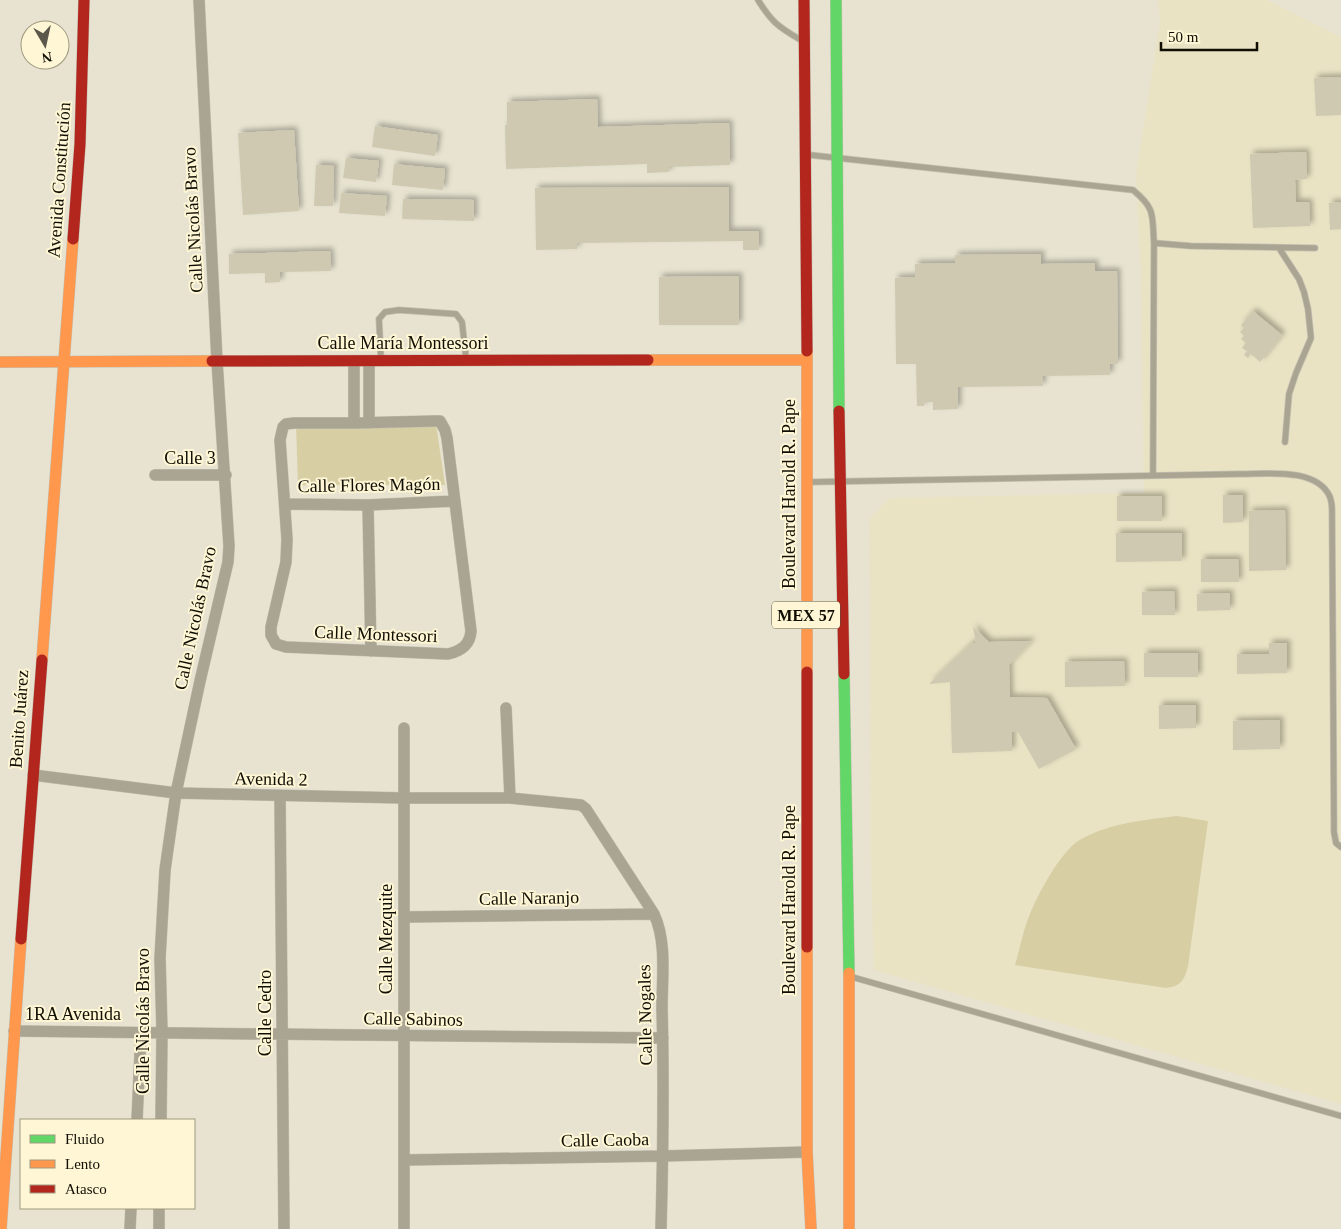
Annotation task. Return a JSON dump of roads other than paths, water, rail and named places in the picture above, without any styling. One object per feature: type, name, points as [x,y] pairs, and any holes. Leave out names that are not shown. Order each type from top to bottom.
[{"type":"main road","name":"Avenida Constitución","points":[[64,362],[80,144],[84,0]]},
{"type":"main road","name":"Boulevard Harold R. Pape","points":[[804,0],[807,360],[807,1152],[812,1229]]},
{"type":"main road","name":"MEX 57","points":[[836,0],[840,481],[849,976],[849,1229]]},
{"type":"main road","name":"Calle María Montessori","points":[[0,362],[807,360]]},
{"type":"main road","name":"Benito Juárez","points":[[1,1229],[64,362]]},
{"type":"street","name":"Calle Nicolás Bravo","points":[[160,1119],[162,1032],[160,958],[164,870],[176,794],[228,562],[229,527],[217,361],[199,0]]},
{"type":"street","points":[[354,362],[354,423]]},
{"type":"street","points":[[369,362],[369,422]]},
{"type":"street","name":"Calle Montessori","points":[[440,421],[446,430],[471,631],[466,646],[458,652],[448,654],[371,652],[286,647],[276,644],[272,639],[271,627],[286,562],[287,539],[280,440],[283,427],[286,424],[294,423],[369,422],[440,421]]},
{"type":"street","name":"Calle 3","points":[[155,475],[226,475]]},
{"type":"street","name":"Calle Flores Magón","points":[[285,504],[368,505],[454,502]]},
{"type":"street","points":[[368,505],[371,652]]},
{"type":"street","points":[[506,708],[510,798]]},
{"type":"street","name":"Calle Mezquite","points":[[404,728],[404,1229]]},
{"type":"street","name":"Avenida 2","points":[[33,775],[176,794],[510,798],[581,804],[586,808],[592,819]]},
{"type":"street","name":"Calle Cedro","points":[[280,796],[284,1229]]},
{"type":"street","name":"Calle Nogales","points":[[592,819],[654,914],[661,936],[663,1038],[661,1229]]},
{"type":"street","name":"Calle Naranjo","points":[[404,916],[654,914]]},
{"type":"street","name":"1RA Avenida","points":[[14,1032],[162,1032]]},
{"type":"street","points":[[137,1119],[141,1032]]},
{"type":"street","name":"Calle Sabinos","points":[[162,1032],[403,1037],[663,1038]]},
{"type":"street","name":"Calle Caoba","points":[[404,1160],[807,1152]]},
{"type":"street","points":[[130,1229],[131,1209]]},
{"type":"street","points":[[159,1209],[159,1229]]},
{"type":"lane","points":[[758,0],[769,18],[776,25],[805,42]]},
{"type":"lane","points":[[806,155],[1133,190],[1150,205],[1154,243],[1153,475]]},
{"type":"lane","points":[[1154,243],[1191,246],[1315,248]]},
{"type":"lane","points":[[1279,248],[1299,279],[1304,292],[1311,338],[1296,373],[1290,394],[1285,442]]},
{"type":"lane","points":[[381,362],[379,320],[385,312],[399,310],[456,314],[462,322],[466,360]]},
{"type":"lane","points":[[806,482],[1153,475],[1295,474],[1310,478],[1323,487],[1330,496],[1333,528],[1334,832],[1336,842],[1341,847]]},
{"type":"lane","points":[[849,976],[1341,1116]]}]
